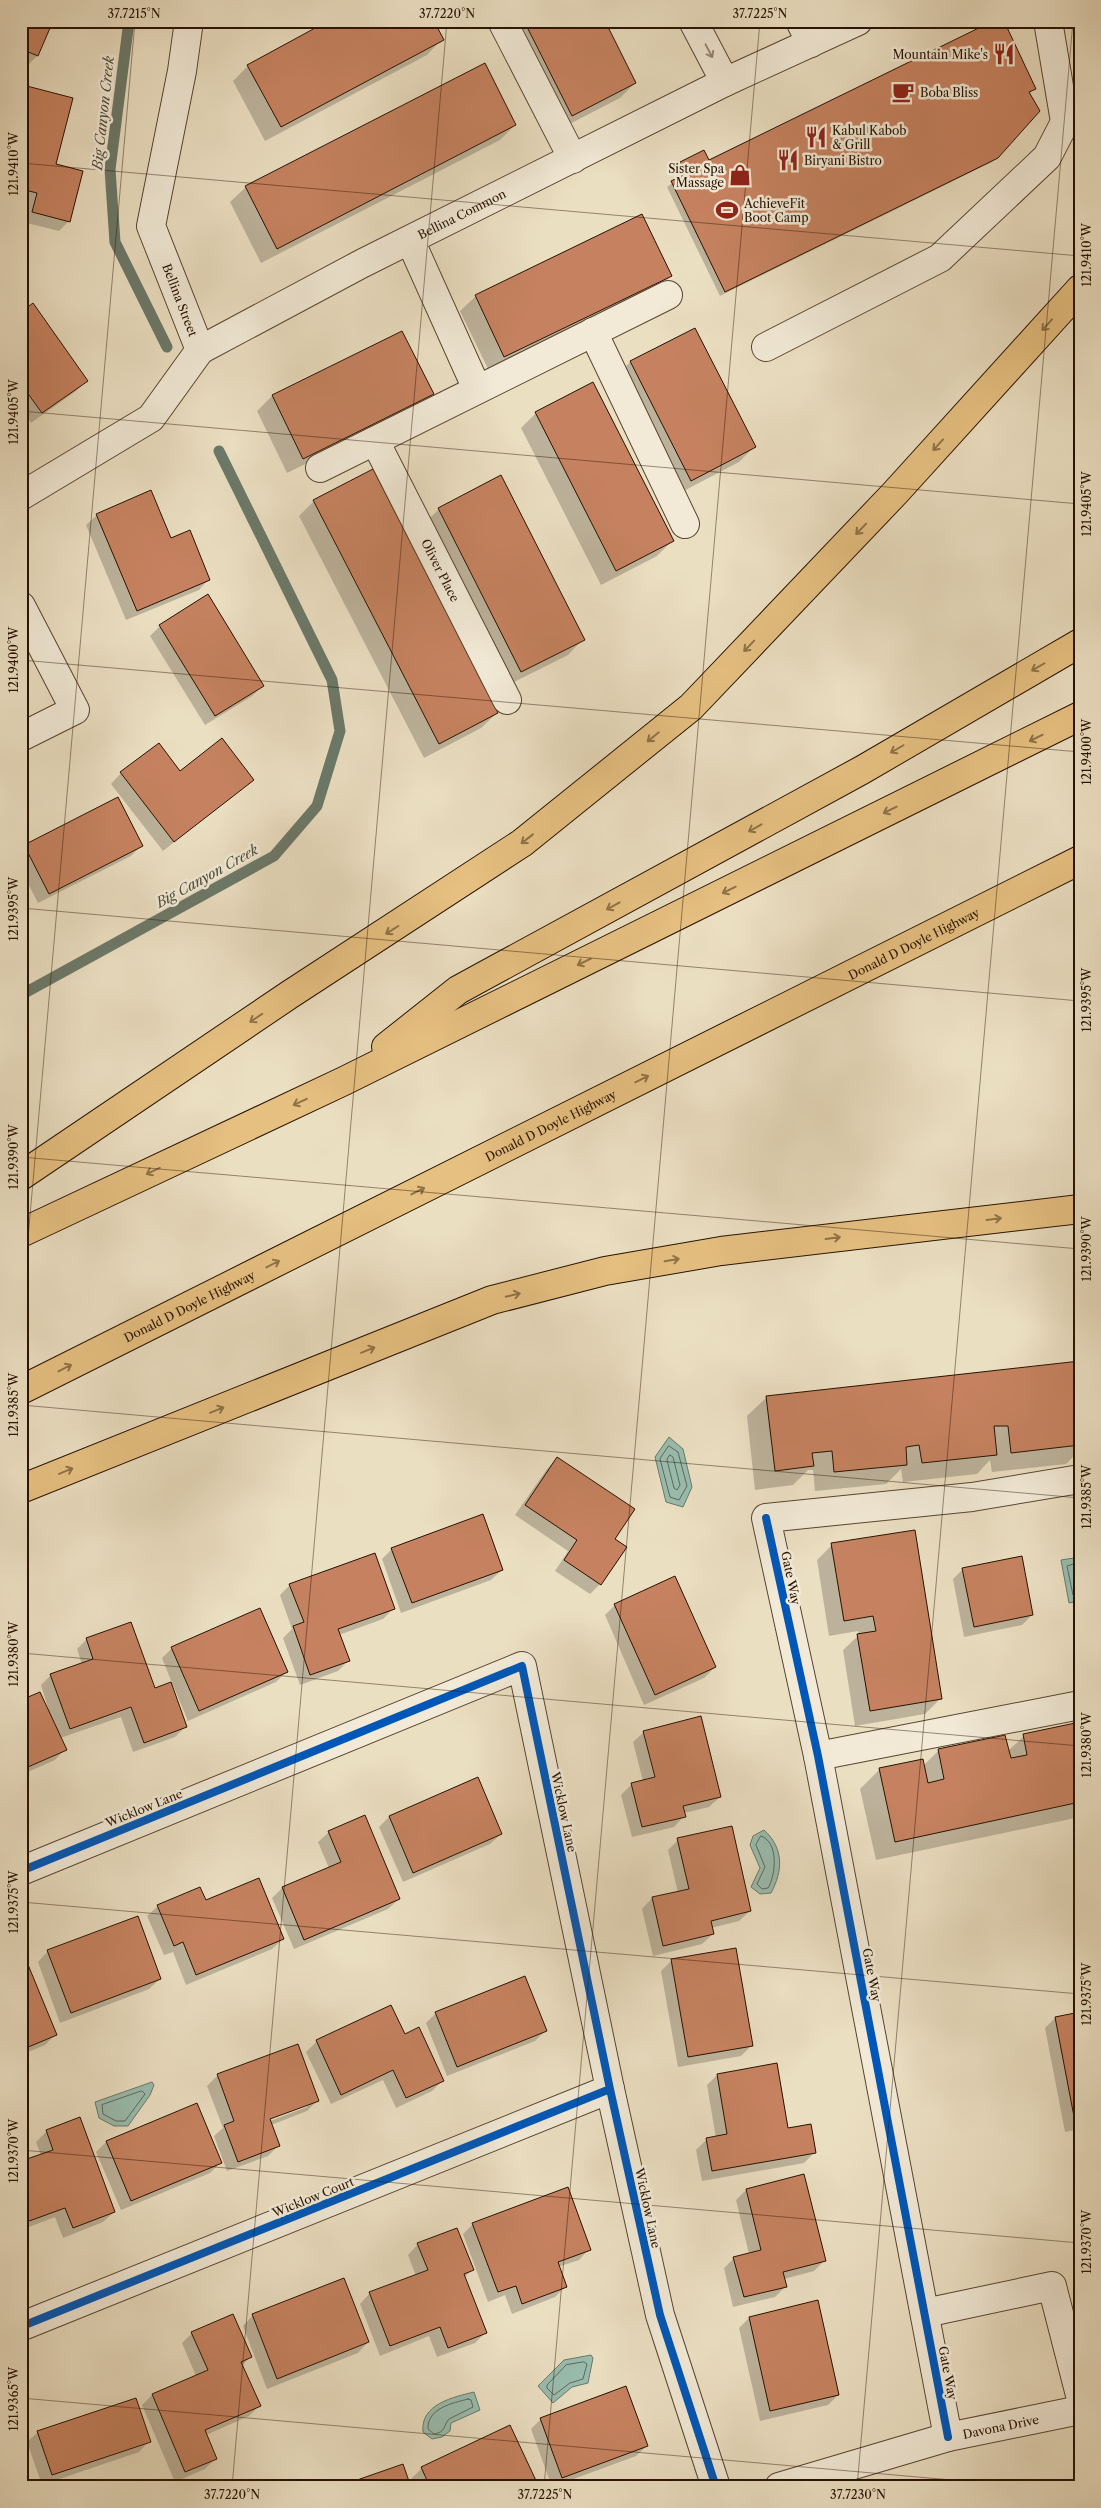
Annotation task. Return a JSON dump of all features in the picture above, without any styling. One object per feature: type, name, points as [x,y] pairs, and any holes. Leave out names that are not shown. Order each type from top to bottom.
[{"type":"highway","points":[[21,1176],[289,995],[522,843],[691,706],[894,493],[1080,289]]},
{"type":"highway","points":[[344,1081],[458,990],[862,770],[1080,643]]},
{"type":"highway","points":[[21,1233],[344,1081],[1080,716]]},
{"type":"highway","name":"Donald D Doyle Highway","points":[[21,1390],[1080,860]]},
{"type":"highway","points":[[21,1489],[501,1298],[605,1271],[721,1251],[1080,1209]]},
{"type":"street","name":"Bellina Street","points":[[21,496],[151,418],[200,350],[151,226],[182,71],[188,21]]},
{"type":"street","points":[[502,21],[573,159]]},
{"type":"street","points":[[693,21],[725,82]]},
{"type":"street","name":"Bellina Common","points":[[200,350],[281,305],[725,82],[805,32],[858,21]]},
{"type":"street","points":[[766,348],[940,258],[1046,157],[1065,122],[1048,21]]},
{"type":"street","points":[[410,240],[477,389]]},
{"type":"street","points":[[320,468],[668,295]]},
{"type":"street","points":[[593,332],[686,524]]},
{"type":"street","name":"Oliver Place","points":[[375,441],[508,700]]},
{"type":"street","points":[[21,606],[75,710],[21,738]]},
{"type":"street","name":"Gate Way","points":[[948,2437],[818,1756],[766,1518],[972,1497],[1080,1479]]},
{"type":"street","name":"Wicklow Lane","points":[[21,1871],[522,1666],[610,2089],[660,2315],[716,2487]]},
{"type":"street","points":[[818,1756],[1080,1705]]},
{"type":"street","name":"Wicklow Court","points":[[24,2325],[610,2089]]},
{"type":"street","points":[[925,2313],[1052,2286],[1080,2396]]},
{"type":"street","name":"Davona Drive","points":[[779,2487],[948,2437],[1080,2410]]},
{"type":"water","points":[[669,1437],[683,1449],[692,1487],[683,1507],[666,1502],[655,1457]]},
{"type":"water","points":[[1080,1557],[1080,1601],[1069,1603],[1061,1560]]},
{"type":"water","points":[[764,1830],[775,1844],[780,1860],[778,1876],[771,1893],[760,1894],[751,1887],[760,1868],[750,1845],[753,1836]]},
{"type":"water","points":[[152,2082],[154,2085],[150,2095],[128,2126],[114,2126],[99,2118],[95,2102]]},
{"type":"water","points":[[591,2355],[593,2358],[588,2383],[572,2387],[553,2403],[538,2386],[564,2360]]},
{"type":"water","points":[[474,2392],[480,2410],[451,2423],[450,2431],[442,2437],[432,2439],[423,2432],[424,2422],[433,2408],[448,2399]]},
{"type":"building","points":[[21,21],[53,21],[38,56],[21,49]]},
{"type":"building","points":[[328,21],[434,21],[444,40],[281,127],[247,65]]},
{"type":"building","points":[[524,21],[605,21],[636,83],[572,116]]},
{"type":"building","points":[[993,21],[1004,21],[1036,89],[1029,92],[1040,111],[998,158],[725,292],[671,181],[686,174],[680,162],[704,150],[709,160]]},
{"type":"building","points":[[485,63],[516,125],[277,249],[245,186]]},
{"type":"building","points":[[23,85],[73,98],[56,164],[83,171],[70,222],[32,212],[37,193],[21,189]]},
{"type":"building","points":[[642,214],[672,276],[504,357],[475,295]]},
{"type":"building","points":[[33,303],[88,381],[42,413],[21,384],[21,312]]},
{"type":"building","points":[[695,328],[756,447],[691,481],[630,361]]},
{"type":"building","points":[[402,331],[434,394],[303,459],[272,395]]},
{"type":"building","points":[[593,382],[674,541],[616,571],[535,412]]},
{"type":"building","points":[[373,469],[498,713],[439,744],[313,500]]},
{"type":"building","points":[[501,475],[585,640],[521,672],[438,508]]},
{"type":"building","points":[[151,490],[171,538],[190,530],[210,580],[137,611],[96,514]]},
{"type":"building","points":[[208,594],[264,686],[215,716],[159,625]]},
{"type":"building","points":[[222,738],[254,780],[174,842],[120,772],[159,743],[180,771]]},
{"type":"building","points":[[118,797],[143,846],[49,894],[24,845]]},
{"type":"building","points":[[1080,1361],[1080,1445],[1011,1453],[1008,1426],[994,1426],[997,1455],[922,1463],[919,1445],[906,1447],[907,1465],[834,1472],[832,1451],[812,1453],[814,1466],[775,1471],[766,1396]]},
{"type":"building","points":[[557,1457],[635,1509],[615,1539],[627,1547],[601,1585],[564,1560],[577,1540],[525,1505]]},
{"type":"building","points":[[483,1514],[503,1570],[412,1603],[391,1548]]},
{"type":"building","points":[[915,1530],[942,1699],[870,1711],[857,1634],[876,1631],[873,1616],[844,1621],[831,1543]]},
{"type":"building","points":[[375,1553],[395,1609],[338,1629],[350,1661],[310,1675],[293,1626],[304,1622],[289,1584]]},
{"type":"building","points":[[1022,1556],[1033,1615],[974,1627],[962,1568]]},
{"type":"building","points":[[675,1576],[716,1667],[655,1695],[614,1604]]},
{"type":"building","points":[[260,1608],[288,1672],[199,1711],[171,1647]]},
{"type":"building","points":[[131,1622],[155,1688],[171,1682],[187,1727],[144,1743],[131,1707],[70,1729],[50,1674],[93,1659],[86,1638]]},
{"type":"building","points":[[40,1692],[67,1750],[21,1770],[21,1700]]},
{"type":"building","points":[[701,1716],[721,1797],[683,1806],[686,1817],[642,1827],[631,1783],[655,1777],[643,1731]]},
{"type":"building","points":[[1080,1722],[1080,1802],[895,1842],[879,1768],[923,1759],[928,1783],[944,1779],[938,1749],[1005,1735],[1011,1758],[1027,1755],[1023,1734]]},
{"type":"building","points":[[478,1777],[502,1834],[413,1873],[389,1816]]},
{"type":"building","points":[[365,1815],[400,1899],[304,1940],[282,1887],[341,1862],[328,1831]]},
{"type":"building","points":[[732,1826],[751,1911],[711,1921],[714,1934],[663,1946],[652,1897],[689,1889],[677,1838]]},
{"type":"building","points":[[259,1878],[284,1939],[196,1975],[183,1942],[174,1946],[157,1905],[200,1887],[206,1900]]},
{"type":"building","points":[[138,1916],[161,1979],[71,2013],[47,1950]]},
{"type":"building","points":[[736,1948],[753,2046],[688,2057],[671,1959]]},
{"type":"building","points":[[24,1955],[57,2035],[21,2050],[21,1956]]},
{"type":"building","points":[[525,1976],[547,2031],[457,2067],[435,2012]]},
{"type":"building","points":[[391,2005],[405,2034],[419,2027],[444,2081],[406,2098],[393,2070],[341,2095],[316,2040]]},
{"type":"building","points":[[1080,2012],[1080,2121],[1075,2122],[1055,2017]]},
{"type":"building","points":[[298,2044],[319,2101],[270,2119],[280,2146],[238,2162],[224,2125],[234,2121],[217,2074]]},
{"type":"building","points":[[777,2063],[788,2128],[811,2124],[816,2153],[712,2171],[706,2138],[727,2134],[717,2074]]},
{"type":"building","points":[[197,2103],[222,2163],[131,2201],[106,2141]]},
{"type":"building","points":[[80,2117],[115,2212],[73,2228],[65,2208],[21,2224],[21,2161],[53,2150],[46,2130]]},
{"type":"building","points":[[804,2174],[826,2261],[783,2272],[787,2287],[744,2297],[733,2257],[761,2250],[746,2189]]},
{"type":"building","points":[[568,2187],[591,2250],[558,2262],[567,2287],[522,2304],[516,2286],[498,2292],[472,2223]]},
{"type":"building","points":[[457,2228],[474,2270],[464,2274],[487,2333],[448,2348],[440,2327],[390,2346],[369,2292],[428,2270],[417,2243]]},
{"type":"building","points":[[344,2278],[369,2342],[277,2379],[252,2314]]},
{"type":"building","points":[[818,2300],[839,2395],[770,2411],[749,2317]]},
{"type":"building","points":[[233,2314],[252,2357],[241,2362],[261,2406],[205,2430],[217,2459],[185,2472],[152,2394],[208,2370],[191,2332]]},
{"type":"building","points":[[626,2386],[648,2446],[562,2478],[540,2418]]},
{"type":"building","points":[[136,2398],[151,2442],[52,2475],[37,2431]]},
{"type":"building","points":[[510,2425],[539,2487],[430,2487],[421,2467]]},
{"type":"building","points":[[403,2464],[411,2487],[337,2487]]},
{"type":"waterway","name":"Big Canyon Creek","points":[[129,21],[110,169],[115,242],[167,347]]},
{"type":"waterway","name":"Big Canyon Creek","points":[[21,995],[274,856],[317,806],[340,731],[332,680],[219,451]]},
{"type":"cycle path","points":[[766,1518],[818,1756],[948,2437]]},
{"type":"cycle path","points":[[21,1871],[522,1666],[610,2089],[660,2315],[716,2487]]},
{"type":"cycle path","points":[[25,2325],[610,2089]]},
{"type":"place","name":"Mountain Mike's","points":[[1004,54]]},
{"type":"place","name":"Boba Bliss","points":[[903,92]]},
{"type":"place","name":"Kabul Kabob & Grill","points":[[816,137]]},
{"type":"place","name":"Biryani Bistro","points":[[788,160]]},
{"type":"place","name":"Sister Spa Massage","points":[[740,175]]},
{"type":"place","name":"AchieveFit Boot Camp","points":[[727,210]]}]
